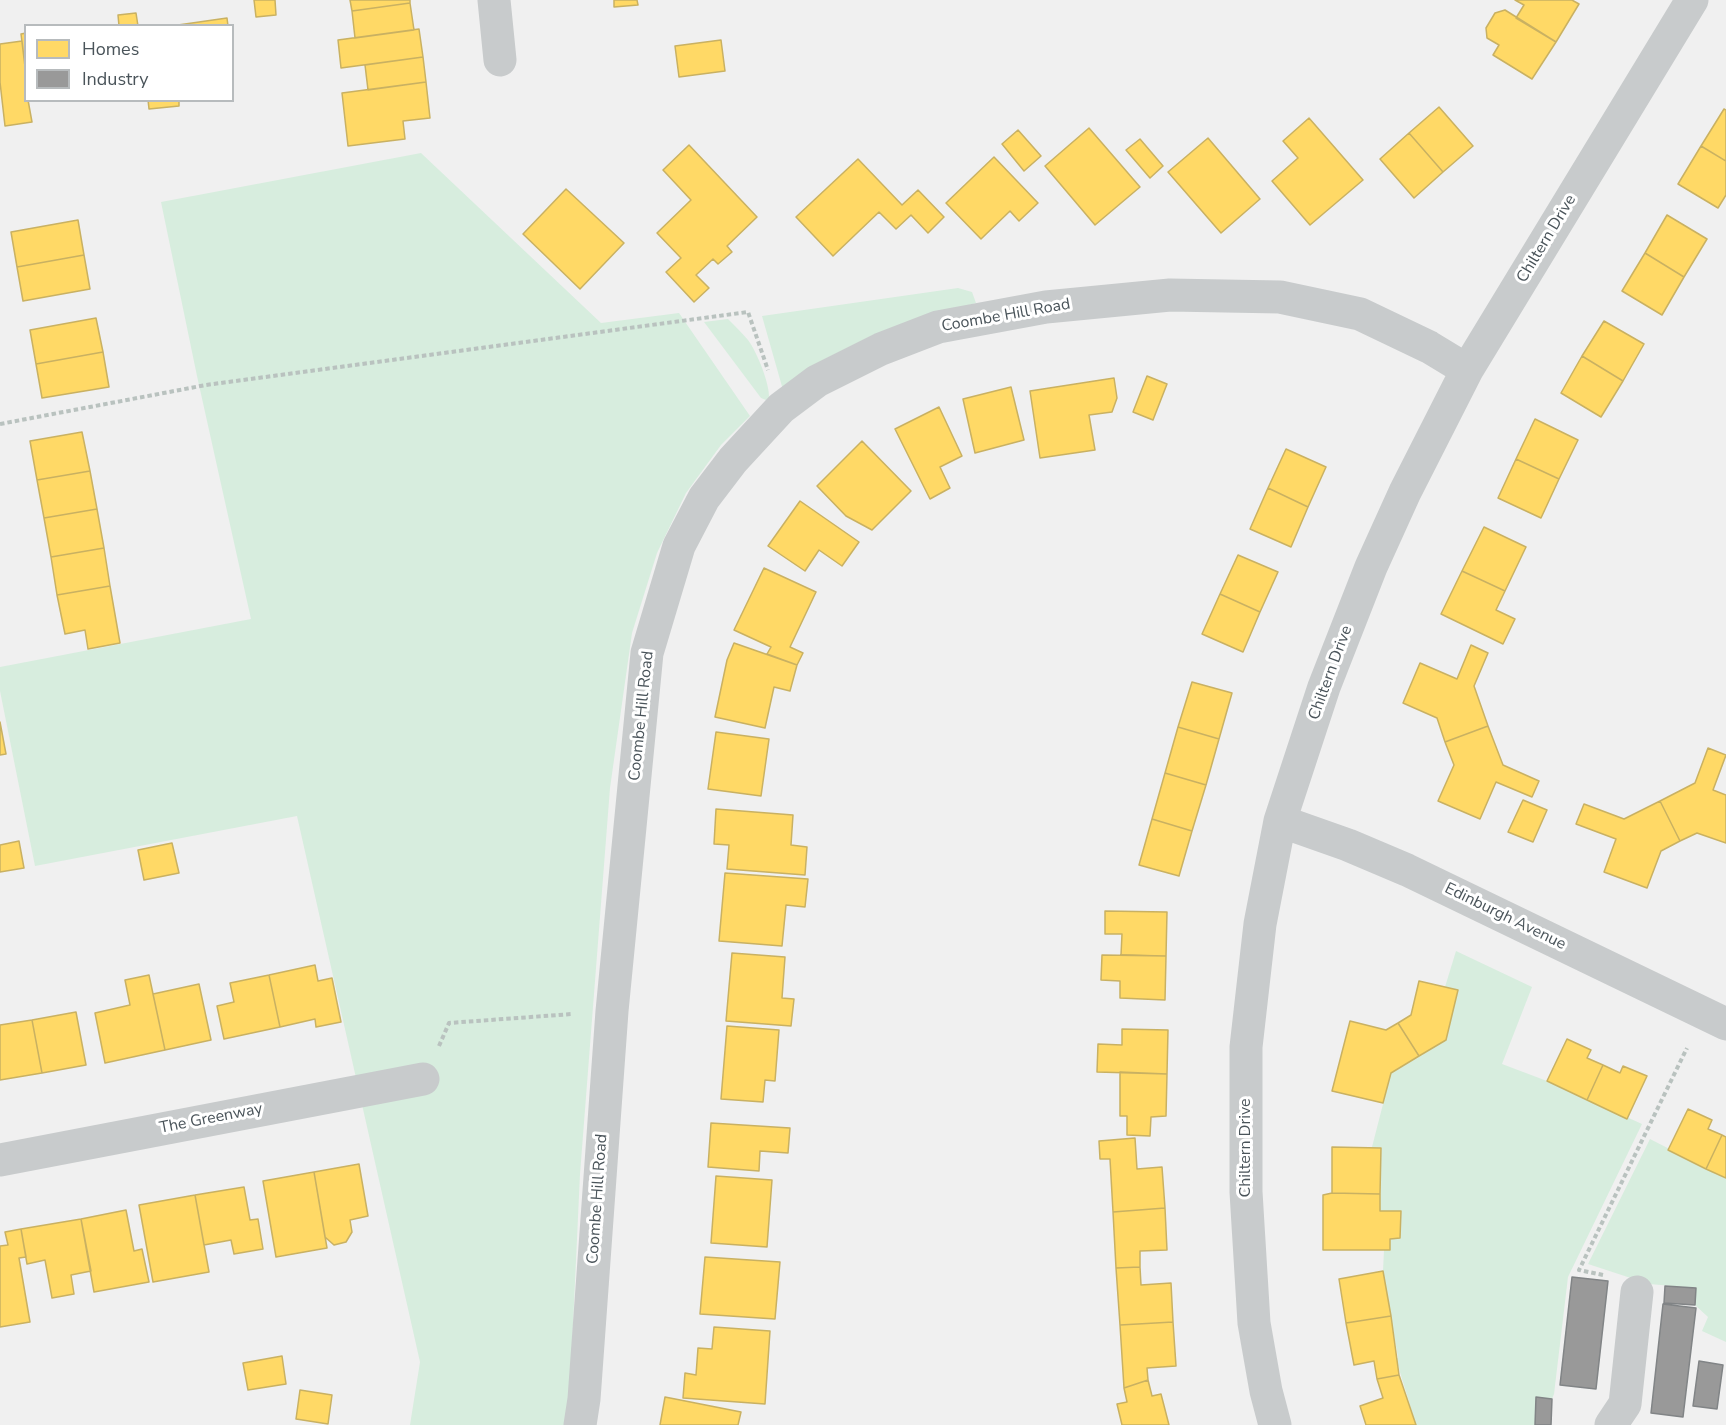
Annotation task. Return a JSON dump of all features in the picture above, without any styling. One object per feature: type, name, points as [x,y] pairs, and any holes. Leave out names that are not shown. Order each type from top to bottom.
[{"type":"street","points":[[494,0],[500,60]]},
{"type":"street","name":"Chiltern Drive","points":[[1275,1425],[1266,1392],[1254,1323],[1246,1192],[1246,1047],[1260,924],[1280,821],[1324,687],[1371,567],[1405,492],[1467,370],[1692,0]]},
{"type":"street","name":"Coombe Hill Road","points":[[580,1425],[584,1399],[612,1011],[647,653],[679,546],[704,498],[733,460],[781,408],[817,381],[881,349],[938,327],[1046,307],[1170,295],[1280,297],[1360,314],[1429,346],[1467,370]]},
{"type":"street","name":"Edinburgh Avenue","points":[[1280,821],[1348,845],[1407,870],[1726,1024]]},
{"type":"street","name":"The Greenway","points":[[0,1160],[423,1079]]},
{"type":"street","points":[[1611,1425],[1625,1404],[1637,1292]]},
{"type":"path","points":[[0,424],[206,385],[748,312],[781,408]]},
{"type":"path","points":[[423,1079],[449,1023],[612,1011]]},
{"type":"path","points":[[1637,1292],[1629,1282],[1579,1270],[1687,1047]]},
{"type":"green space","points":[[421,153],[601,323],[679,313],[750,416],[721,445],[686,493],[657,553],[632,633],[610,788],[580,1174],[569,1412],[566,1425],[410,1425],[420,1362],[297,816],[35,866],[0,691],[0,667],[251,619],[161,202]]},
{"type":"green space","points":[[958,288],[972,292],[976,303],[910,323],[783,390],[762,316]]},
{"type":"green space","points":[[728,319],[748,340],[755,352],[769,392],[769,398],[766,400],[761,398],[704,322]]},
{"type":"green space","points":[[1456,951],[1532,987],[1502,1064],[1547,1081],[1642,1124],[1568,1277],[1552,1399],[1551,1425],[1416,1425],[1396,1359],[1398,1358],[1383,1271],[1384,1250],[1390,1250],[1390,1239],[1400,1238],[1401,1211],[1380,1211],[1381,1148],[1372,1147],[1391,1073],[1446,1040],[1458,990],[1445,987]]},
{"type":"green space","points":[[1650,1139],[1726,1178],[1726,1342],[1702,1331],[1708,1317],[1695,1305],[1696,1288],[1649,1284],[1588,1264]]},
{"type":"building: Homes","points":[[254,0],[275,0],[276,15],[256,17]]},
{"type":"building: Homes","points":[[350,0],[410,0],[410,3],[352,11]]},
{"type":"building: Homes","points":[[614,0],[637,0],[638,5],[614,7]]},
{"type":"building: Homes","points":[[1515,0],[1572,0],[1579,4],[1556,42],[1516,18],[1524,5]]},
{"type":"building: Homes","points":[[410,3],[414,30],[355,38],[352,11]]},
{"type":"building: Homes","points":[[1505,10],[1556,42],[1532,79],[1493,55],[1499,45],[1487,38],[1486,28],[1495,13]]},
{"type":"building: Homes","points":[[136,13],[138,24],[119,24],[118,15]]},
{"type":"building: Homes","points":[[227,18],[228,24],[185,24]]},
{"type":"building: Homes","points":[[419,29],[423,57],[341,68],[338,40]]},
{"type":"building: Homes","points":[[24,33],[24,59],[21,34]]},
{"type":"building: Homes","points":[[721,40],[725,71],[679,77],[675,46]]},
{"type":"building: Homes","points":[[22,41],[24,102],[28,102],[32,122],[5,126],[0,82],[0,44]]},
{"type":"building: Homes","points":[[423,57],[426,82],[368,90],[365,65]]},
{"type":"building: Homes","points":[[426,82],[430,118],[403,121],[405,139],[348,146],[342,93]]},
{"type":"building: Homes","points":[[148,102],[179,102],[179,106],[149,109]]},
{"type":"building: Homes","points":[[1439,107],[1473,146],[1443,172],[1409,133]]},
{"type":"building: Homes","points":[[1724,109],[1726,110],[1726,161],[1701,146]]},
{"type":"building: Homes","points":[[1309,118],[1363,180],[1310,225],[1272,181],[1298,158],[1283,141]]},
{"type":"building: Homes","points":[[1089,128],[1140,187],[1095,225],[1045,166]]},
{"type":"building: Homes","points":[[1018,130],[1041,156],[1024,171],[1002,144]]},
{"type":"building: Homes","points":[[1409,133],[1443,172],[1414,198],[1380,159]]},
{"type":"building: Homes","points":[[1208,138],[1260,199],[1221,233],[1168,172]]},
{"type":"building: Homes","points":[[1140,139],[1163,166],[1150,178],[1126,150]]},
{"type":"building: Homes","points":[[689,145],[757,217],[727,246],[732,252],[718,264],[713,259],[696,275],[709,288],[694,302],[666,272],[681,258],[657,233],[691,200],[663,170]]},
{"type":"building: Homes","points":[[1701,146],[1726,161],[1726,195],[1718,208],[1678,184]]},
{"type":"building: Homes","points":[[994,157],[1038,203],[1019,221],[1010,211],[981,239],[946,203]]},
{"type":"building: Homes","points":[[858,159],[902,205],[918,190],[944,217],[928,233],[911,215],[896,229],[879,212],[833,256],[796,217]]},
{"type":"building: Homes","points":[[566,189],[624,243],[580,289],[523,234]]},
{"type":"building: Homes","points":[[1667,215],[1707,239],[1684,277],[1645,253]]},
{"type":"building: Homes","points":[[78,220],[84,255],[17,267],[11,232]]},
{"type":"building: Homes","points":[[1645,253],[1684,277],[1662,315],[1622,291]]},
{"type":"building: Homes","points":[[84,255],[90,289],[23,301],[17,267]]},
{"type":"building: Homes","points":[[96,318],[103,352],[36,364],[30,330]]},
{"type":"building: Homes","points":[[1604,321],[1644,344],[1623,381],[1582,356]]},
{"type":"building: Homes","points":[[103,352],[109,387],[42,398],[36,364]]},
{"type":"building: Homes","points":[[1582,356],[1623,381],[1601,417],[1561,393]]},
{"type":"building: Homes","points":[[1147,376],[1167,384],[1153,420],[1133,412]]},
{"type":"building: Homes","points":[[1114,378],[1117,398],[1112,412],[1089,415],[1095,450],[1040,458],[1030,391]]},
{"type":"building: Homes","points":[[1011,387],[1024,440],[975,453],[963,399]]},
{"type":"building: Homes","points":[[939,407],[962,456],[940,467],[950,488],[930,499],[895,429]]},
{"type":"building: Homes","points":[[1535,419],[1578,440],[1559,479],[1516,459]]},
{"type":"building: Homes","points":[[82,432],[90,471],[37,480],[30,441]]},
{"type":"building: Homes","points":[[862,441],[911,491],[872,530],[846,516],[817,486]]},
{"type":"building: Homes","points":[[1286,449],[1326,467],[1308,507],[1268,488]]},
{"type":"building: Homes","points":[[1516,459],[1559,479],[1541,518],[1498,498]]},
{"type":"building: Homes","points":[[90,471],[97,509],[44,518],[37,480]]},
{"type":"building: Homes","points":[[1268,488],[1308,507],[1291,547],[1250,529]]},
{"type":"building: Homes","points":[[800,501],[859,542],[842,566],[819,550],[805,571],[768,546]]},
{"type":"building: Homes","points":[[97,509],[104,548],[51,557],[44,518]]},
{"type":"building: Homes","points":[[1484,527],[1526,547],[1505,591],[1462,571]]},
{"type":"building: Homes","points":[[104,548],[110,586],[57,595],[51,557]]},
{"type":"building: Homes","points":[[1238,555],[1278,572],[1260,612],[1220,594]]},
{"type":"building: Homes","points":[[764,568],[816,592],[790,647],[803,653],[797,665],[767,654],[771,647],[734,630]]},
{"type":"building: Homes","points":[[1462,571],[1505,591],[1496,610],[1515,619],[1503,644],[1441,614]]},
{"type":"building: Homes","points":[[110,586],[120,643],[88,649],[85,630],[65,634],[57,595]]},
{"type":"building: Homes","points":[[1220,594],[1260,612],[1243,652],[1202,634]]},
{"type":"building: Homes","points":[[734,643],[797,665],[790,691],[774,687],[765,728],[715,717],[727,660]]},
{"type":"building: Homes","points":[[1471,645],[1488,653],[1474,686],[1488,726],[1445,742],[1437,718],[1403,703],[1420,663],[1457,679]]},
{"type":"building: Homes","points":[[1192,682],[1232,693],[1219,739],[1178,727]]},
{"type":"building: Homes","points":[[0,722],[6,754],[0,755]]},
{"type":"building: Homes","points":[[1488,726],[1503,765],[1539,781],[1532,797],[1496,782],[1480,819],[1438,801],[1454,765],[1445,742]]},
{"type":"building: Homes","points":[[1178,727],[1219,739],[1206,785],[1165,773]]},
{"type":"building: Homes","points":[[716,732],[769,739],[761,796],[708,789]]},
{"type":"building: Homes","points":[[1708,748],[1726,755],[1713,790],[1726,795],[1726,843],[1697,833],[1680,841],[1660,801],[1695,783]]},
{"type":"building: Homes","points":[[1165,773],[1206,785],[1192,831],[1152,819]]},
{"type":"building: Homes","points":[[1523,800],[1547,810],[1533,842],[1508,832]]},
{"type":"building: Homes","points":[[1660,801],[1680,841],[1661,851],[1647,888],[1604,872],[1616,839],[1576,824],[1584,804],[1624,819]]},
{"type":"building: Homes","points":[[716,809],[793,815],[791,845],[807,847],[805,875],[727,869],[729,845],[714,844]]},
{"type":"building: Homes","points":[[1152,819],[1192,831],[1179,876],[1139,865]]},
{"type":"building: Homes","points":[[19,841],[24,868],[0,872],[0,845]]},
{"type":"building: Homes","points":[[172,843],[179,873],[144,880],[138,850]]},
{"type":"building: Homes","points":[[725,873],[808,879],[805,907],[786,905],[782,946],[719,941]]},
{"type":"building: Homes","points":[[1105,911],[1167,912],[1166,956],[1121,955],[1122,934],[1105,934]]},
{"type":"building: Homes","points":[[732,953],[785,957],[782,998],[794,999],[791,1026],[726,1021]]},
{"type":"building: Homes","points":[[1102,955],[1166,956],[1165,1000],[1120,998],[1120,981],[1101,980]]},
{"type":"building: Homes","points":[[315,965],[318,981],[332,978],[341,1022],[316,1027],[315,1019],[280,1027],[269,975]]},
{"type":"building: Homes","points":[[149,975],[165,1050],[105,1063],[95,1013],[130,1005],[125,980]]},
{"type":"building: Homes","points":[[269,975],[280,1027],[224,1039],[217,1006],[234,1002],[230,983]]},
{"type":"building: Homes","points":[[1419,981],[1458,990],[1446,1040],[1419,1056],[1398,1023],[1411,1015]]},
{"type":"building: Homes","points":[[199,984],[211,1040],[165,1050],[153,994]]},
{"type":"building: Homes","points":[[76,1012],[86,1065],[42,1073],[32,1020]]},
{"type":"building: Homes","points":[[32,1020],[42,1073],[0,1080],[0,1025]]},
{"type":"building: Homes","points":[[1350,1021],[1386,1030],[1398,1023],[1419,1056],[1391,1073],[1383,1103],[1332,1091]]},
{"type":"building: Homes","points":[[727,1026],[779,1030],[775,1081],[765,1080],[763,1102],[721,1099]]},
{"type":"building: Homes","points":[[1122,1029],[1168,1030],[1167,1074],[1097,1072],[1098,1044],[1122,1045]]},
{"type":"building: Homes","points":[[1567,1039],[1591,1050],[1587,1058],[1603,1065],[1587,1100],[1547,1081]]},
{"type":"building: Homes","points":[[1603,1065],[1620,1073],[1623,1066],[1647,1076],[1627,1119],[1587,1100]]},
{"type":"building: Homes","points":[[1120,1072],[1167,1074],[1166,1116],[1151,1117],[1150,1136],[1127,1135],[1127,1116],[1120,1116]]},
{"type":"building: Homes","points":[[1688,1109],[1712,1120],[1708,1129],[1722,1135],[1706,1169],[1668,1150]]},
{"type":"building: Homes","points":[[711,1123],[790,1128],[788,1153],[760,1151],[759,1171],[708,1167]]},
{"type":"building: Homes","points":[[1722,1135],[1726,1137],[1726,1178],[1706,1169]]},
{"type":"building: Homes","points":[[1135,1138],[1137,1169],[1162,1167],[1165,1208],[1113,1212],[1110,1159],[1100,1159],[1099,1141]]},
{"type":"building: Homes","points":[[1332,1147],[1381,1148],[1380,1194],[1332,1193]]},
{"type":"building: Homes","points":[[359,1164],[368,1216],[350,1220],[352,1232],[346,1242],[334,1245],[325,1237],[314,1172]]},
{"type":"building: Homes","points":[[314,1172],[327,1248],[276,1257],[263,1181]]},
{"type":"building: Homes","points":[[716,1176],[772,1180],[767,1247],[711,1243]]},
{"type":"building: Homes","points":[[244,1187],[250,1220],[258,1219],[263,1249],[234,1254],[231,1240],[204,1245],[195,1195]]},
{"type":"building: Homes","points":[[1332,1193],[1380,1194],[1380,1211],[1401,1211],[1400,1238],[1390,1239],[1390,1250],[1323,1250],[1323,1195]]},
{"type":"building: Homes","points":[[195,1195],[209,1272],[153,1282],[139,1205]]},
{"type":"building: Homes","points":[[1165,1208],[1167,1250],[1140,1251],[1140,1267],[1116,1268],[1113,1212]]},
{"type":"building: Homes","points":[[126,1210],[134,1251],[142,1249],[149,1282],[94,1292],[81,1219]]},
{"type":"building: Homes","points":[[81,1219],[91,1271],[71,1275],[74,1294],[52,1298],[45,1260],[27,1264],[21,1229]]},
{"type":"building: Homes","points":[[21,1229],[26,1257],[19,1258],[30,1322],[0,1327],[0,1246],[8,1245],[5,1232]]},
{"type":"building: Homes","points":[[705,1257],[780,1262],[775,1319],[700,1314]]},
{"type":"building: Homes","points":[[1140,1267],[1141,1285],[1171,1283],[1173,1322],[1120,1325],[1116,1268]]},
{"type":"building: Homes","points":[[1383,1271],[1391,1316],[1346,1323],[1339,1279]]},
{"type":"building: Homes","points":[[1391,1316],[1399,1375],[1377,1379],[1374,1361],[1354,1365],[1346,1323]]},
{"type":"building: Homes","points":[[1173,1322],[1176,1366],[1147,1368],[1148,1380],[1124,1388],[1120,1325]]},
{"type":"building: Homes","points":[[714,1327],[770,1331],[765,1404],[683,1398],[685,1373],[696,1375],[698,1348],[712,1349]]},
{"type":"building: Homes","points":[[282,1356],[286,1384],[248,1390],[243,1363]]},
{"type":"building: Homes","points":[[1399,1375],[1416,1425],[1366,1425],[1360,1406],[1383,1398],[1377,1379]]},
{"type":"building: Homes","points":[[1148,1380],[1152,1396],[1161,1394],[1169,1425],[1122,1425],[1117,1404],[1127,1402],[1124,1388]]},
{"type":"building: Homes","points":[[300,1390],[332,1395],[328,1424],[296,1419]]},
{"type":"building: Homes","points":[[665,1397],[741,1412],[738,1425],[660,1425]]},
{"type":"building: Industry","points":[[1572,1277],[1608,1281],[1596,1389],[1560,1385]]},
{"type":"building: Industry","points":[[1665,1286],[1696,1288],[1695,1305],[1664,1303]]},
{"type":"building: Industry","points":[[1663,1304],[1696,1308],[1683,1417],[1651,1413]]},
{"type":"building: Industry","points":[[1699,1361],[1723,1365],[1717,1409],[1693,1406]]},
{"type":"building: Industry","points":[[1536,1397],[1552,1399],[1551,1425],[1535,1425]]}]
